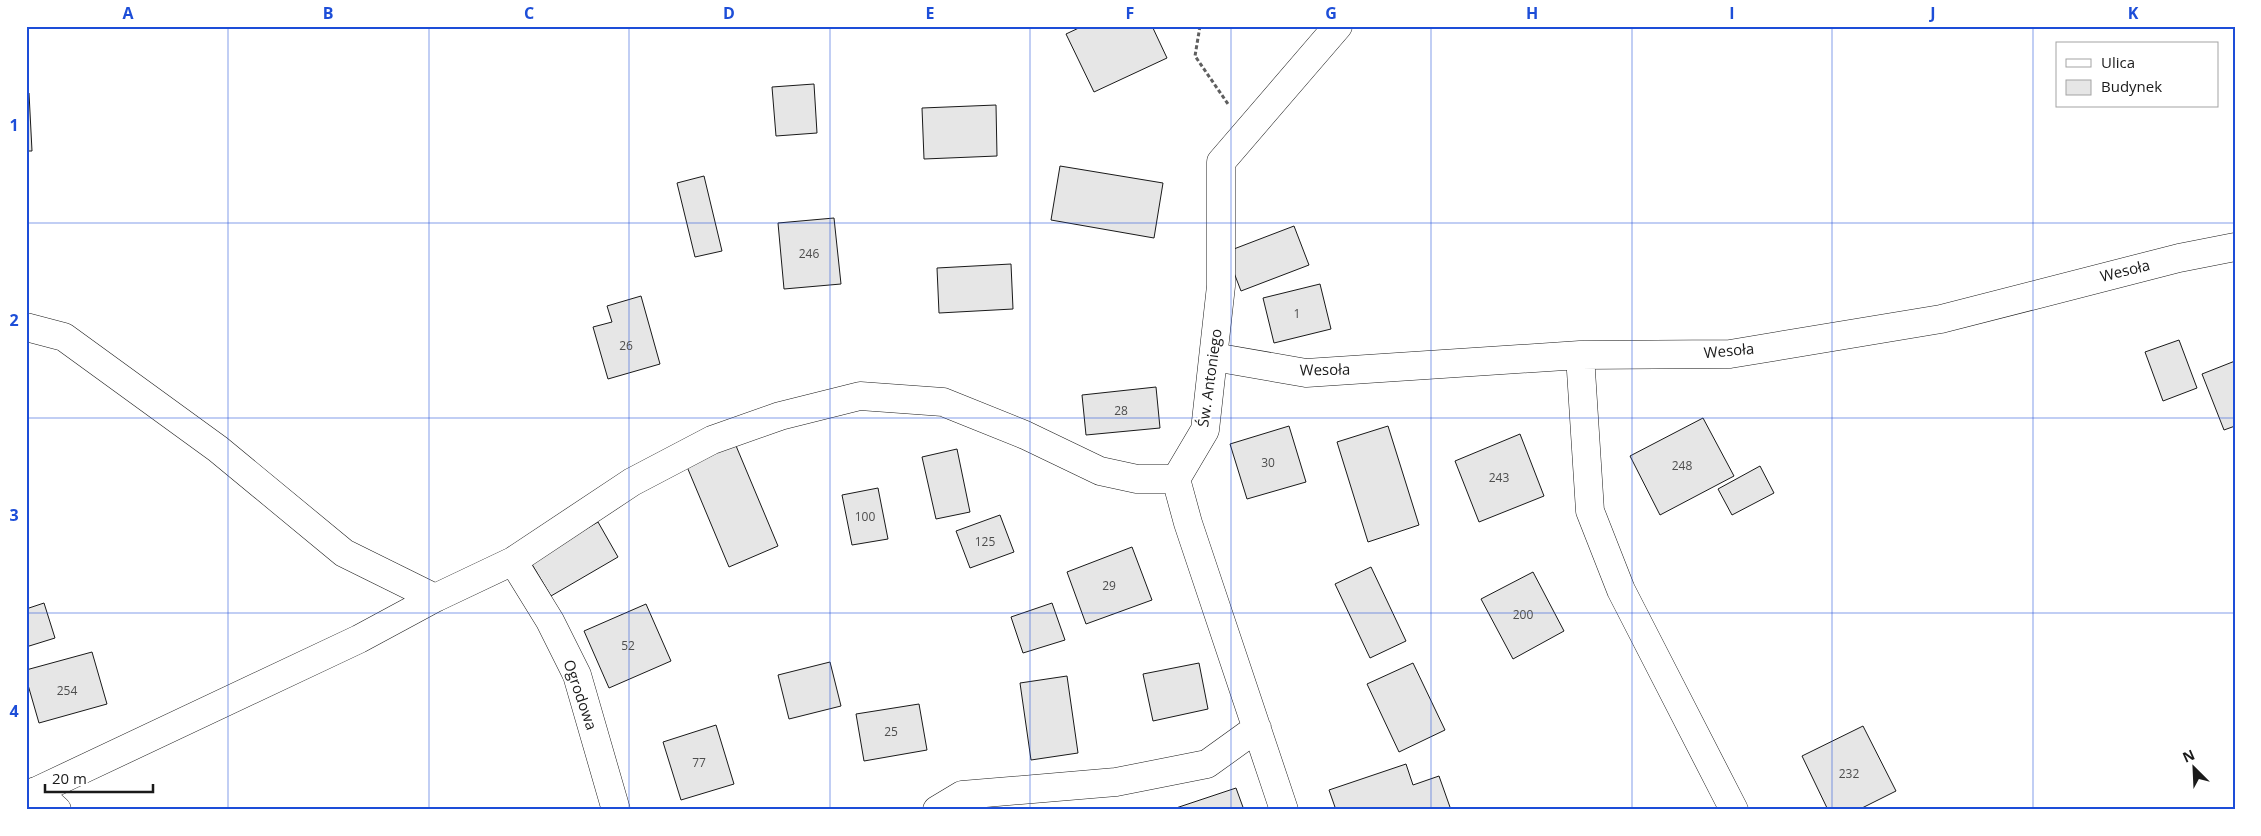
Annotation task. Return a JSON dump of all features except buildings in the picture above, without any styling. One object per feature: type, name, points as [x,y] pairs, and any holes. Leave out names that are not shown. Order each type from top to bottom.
[{"type":"street","name":"Św. Antoniego","points":[[1176,479],[1205,430],[1221,286],[1221,162],[1338,26]]},
{"type":"street","name":"Wesoła","points":[[1214,357],[1306,373],[1580,355],[1730,354],[1931,321],[2179,258],[2235,247]]},
{"type":"street","points":[[26,327],[64,336],[218,449],[344,553],[435,598]]},
{"type":"street","points":[[1580,355],[1590,510],[1621,590],[1734,810]]},
{"type":"street","points":[[31,794],[359,639],[435,598],[513,560],[632,482],[712,440],[780,416],[860,396],[943,402],[1025,434],[1100,472],[1138,479],[1176,479],[1188,523],[1284,810]]},
{"type":"street","name":"Ogrodowa","points":[[513,560],[550,620],[577,675],[616,810]]},
{"type":"street","points":[[937,810],[962,795],[1116,782],[1207,764],[1257,728]]},
{"type":"street","points":[[31,794],[57,810]]},
{"type":"path","points":[[1200,26],[1195,56],[1247,131]]}]
